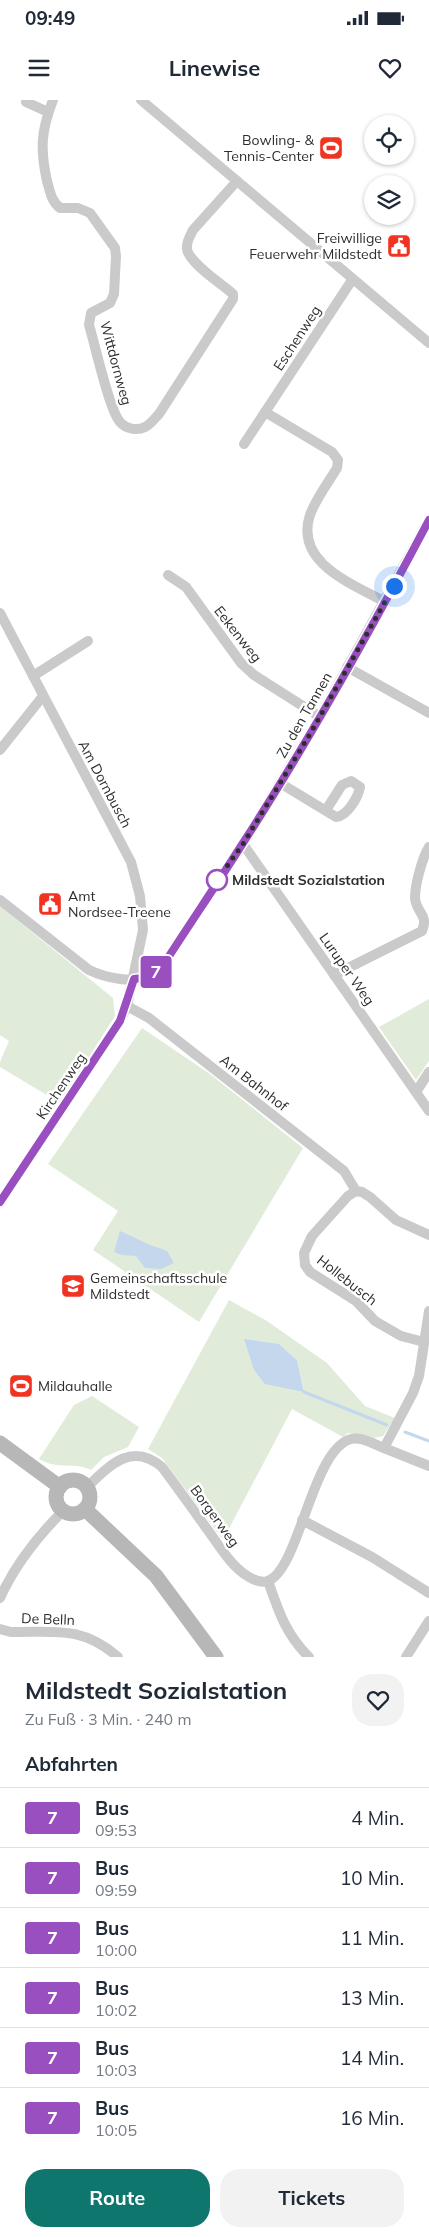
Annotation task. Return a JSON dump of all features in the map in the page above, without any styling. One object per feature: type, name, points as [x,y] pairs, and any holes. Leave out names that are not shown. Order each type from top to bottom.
[{"type":"street","name":"Wittdornweg","points":[[52,100],[42,135],[42,157],[51,197],[60,208],[78,208],[90,213],[115,248],[114,294],[110,303],[91,313],[89,325],[112,406],[119,422],[126,427],[136,430],[147,427],[159,414],[233,300],[233,294],[191,258],[187,249],[188,239],[193,230],[237,181]]},
{"type":"street","points":[[144,101],[352,280],[429,343]]},
{"type":"street","points":[[26,102],[48,112]]},
{"type":"street","name":"Eschenweg","points":[[244,444],[352,280]]},
{"type":"street","points":[[265,412],[332,452],[338,460],[337,468],[310,517],[308,534],[310,548],[328,570],[386,602]]},
{"type":"street","name":"Zu den Tannen","points":[[243,844],[320,717],[386,602],[429,520]]},
{"type":"street","name":"Eekenweg","points":[[168,575],[186,588],[241,663],[254,675],[320,717]]},
{"type":"street","name":"Am Dornbusch","points":[[0,613],[132,862],[140,896],[143,930],[134,979]]},
{"type":"street","points":[[33,676],[88,641]]},
{"type":"street","points":[[347,667],[429,713]]},
{"type":"street","points":[[0,750],[43,696]]},
{"type":"street","points":[[280,783],[326,810]]},
{"type":"street","points":[[0,900],[89,970],[111,978],[134,979],[150,977],[162,967],[243,844]]},
{"type":"street","name":"Luruper Weg","points":[[243,844],[429,1111]]},
{"type":"street","points":[[334,975],[422,931],[426,924],[424,917],[417,907],[415,897],[423,858],[429,848]]},
{"type":"street","name":"Kirchenweg","points":[[0,1202],[120,1021],[127,1006],[134,979]]},
{"type":"street","name":"Am Bahnhof","points":[[127,1006],[149,1018],[344,1171],[356,1191]]},
{"type":"street","points":[[416,1092],[429,1072]]},
{"type":"street","points":[[356,1191],[370,1197],[396,1220],[429,1235]]},
{"type":"street","name":"Hollebusch","points":[[356,1191],[348,1196],[312,1236],[304,1253],[305,1264],[318,1278],[356,1301],[375,1321],[389,1331],[424,1342]]},
{"type":"street","points":[[384,1448],[413,1393],[419,1376],[429,1311]]},
{"type":"street","points":[[309,1657],[293,1641],[285,1627],[268,1581],[274,1576],[288,1555],[315,1487],[337,1448],[347,1440],[358,1438],[429,1466]]},
{"type":"street","points":[[0,1443],[60,1487]]},
{"type":"street","name":"Borgerweg","points":[[86,1488],[110,1465],[129,1456],[141,1455],[153,1460],[162,1467],[227,1556],[250,1577],[258,1581],[268,1581]]},
{"type":"street","points":[[80,1482],[86,1488],[90,1497],[85,1509],[73,1514],[63,1511],[58,1505],[56,1498],[60,1487],[65,1483],[80,1482]]},
{"type":"street","points":[[85,1509],[156,1576],[216,1657]]},
{"type":"street","points":[[0,1598],[12,1572],[28,1549],[63,1511]]},
{"type":"street","points":[[302,1520],[372,1557],[429,1593]]},
{"type":"street","points":[[406,1657],[429,1621]]},
{"type":"street","name":"De Belln","points":[[0,1630],[81,1634],[104,1644],[118,1657]]},
{"type":"green space","points":[[0,906],[113,998],[115,1016],[60,1103],[0,1067],[0,1062],[9,1041],[0,1035]]},
{"type":"green space","points":[[429,999],[429,1061],[416,1080],[379,1027]]},
{"type":"green space","points":[[142,1028],[210,1074],[303,1148],[199,1322],[93,1250],[118,1211],[48,1164]]},
{"type":"green space","points":[[229,1300],[267,1321],[327,1363],[365,1406],[395,1418],[383,1436],[374,1438],[348,1433],[343,1437],[292,1409],[223,1540],[162,1458],[148,1449]],"holes":[[[279,1344],[297,1360],[304,1391]]]},
{"type":"green space","points":[[92,1396],[139,1427],[128,1447],[104,1457],[91,1470],[78,1466],[53,1465],[39,1459],[74,1405]]},
{"type":"water","points":[[120,1231],[167,1251],[174,1263],[161,1269],[145,1268],[136,1256],[122,1255],[114,1252]]},
{"type":"water","points":[[244,1339],[279,1344],[297,1360],[304,1392],[265,1384],[254,1370]]},
{"type":"waterway","points":[[304,1392],[387,1425]]},
{"type":"waterway","points":[[405,1432],[429,1441]]},
{"type":"bus line","name":"7","points":[[0,1202],[120,1021],[127,1006],[134,979],[150,977],[162,967],[217,880],[243,844],[320,717],[386,602],[429,520]]},
{"type":"place","name":"Bowling- & Tennis-Center","points":[[331,148]]},
{"type":"place","name":"Freiwillige Feuerwehr Mildstedt","points":[[399,246]]},
{"type":"place","name":"Mildstedt Sozialstation","points":[[217,880]]},
{"type":"place","name":"Amt Nordsee-Treene","points":[[50,904]]},
{"type":"place","name":"Gemeinschaftsschule Mildstedt","points":[[73,1286]]},
{"type":"place","name":"Mildauhalle","points":[[21,1386]]},
{"type":"route","points":[[217,880],[243,844],[310,734],[394,586]]}]
